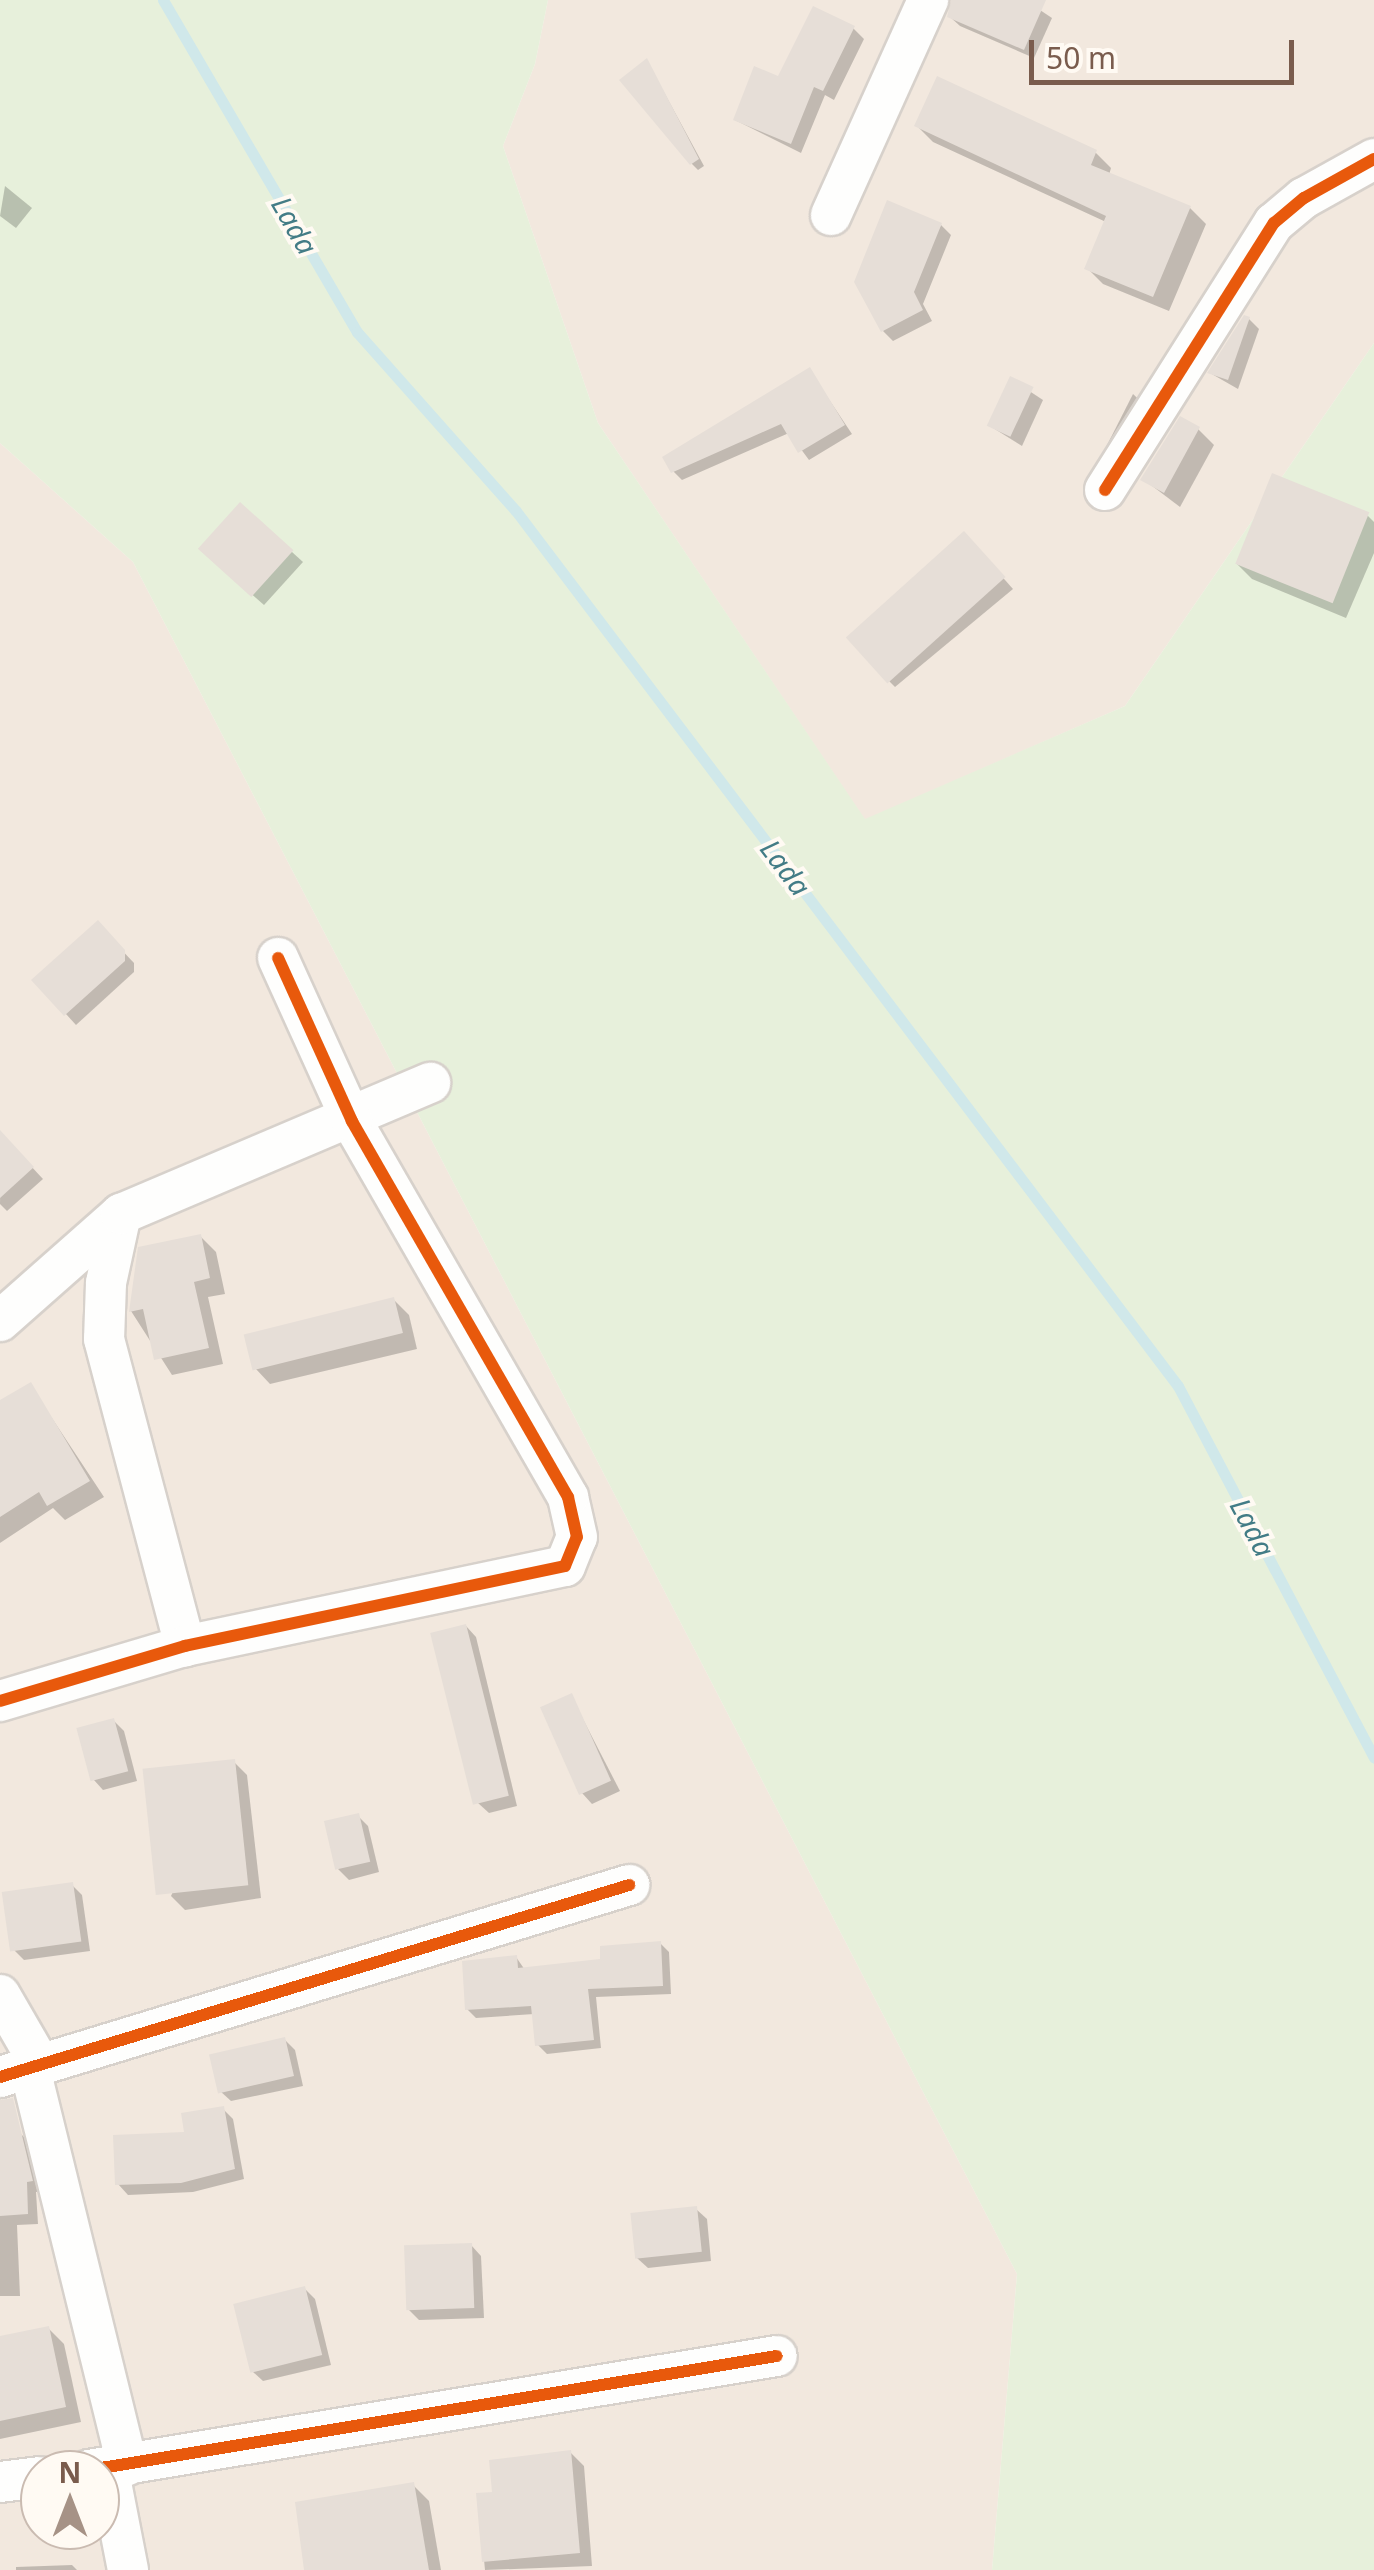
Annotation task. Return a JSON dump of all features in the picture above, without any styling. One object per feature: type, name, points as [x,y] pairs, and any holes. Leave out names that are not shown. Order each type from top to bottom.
[{"type":"street","points":[[831,215],[928,0]]},
{"type":"street","points":[[1105,490],[1274,224],[1304,198],[1374,159]]},
{"type":"street","points":[[0,1701],[185,1646],[565,1566],[576,1537],[568,1496],[352,1121],[278,958]]},
{"type":"street","points":[[0,1321],[120,1214],[352,1121],[430,1082]]},
{"type":"street","points":[[120,1214],[106,1282],[104,1339],[185,1646]]},
{"type":"street","points":[[24,2071],[628,1885]]},
{"type":"street","points":[[0,1995],[24,2071],[104,2450]]},
{"type":"street","points":[[120,2465],[777,2356]]},
{"type":"street","points":[[120,2529],[128,2570]]},
{"type":"shaded area","points":[[548,0],[1374,0],[1374,343],[1125,706],[865,820],[598,423],[503,146],[535,64]]},
{"type":"shaded area","points":[[0,443],[133,562],[1017,2274],[992,2570],[0,2570]]},
{"type":"green space","points":[[0,0],[548,0],[535,64],[503,146],[598,423],[865,819],[1125,706],[1374,343],[1374,2570],[992,2570],[1017,2274],[133,562],[0,443]]},
{"type":"building","points":[[951,0],[1046,0],[1024,50],[947,17]]},
{"type":"building","points":[[813,6],[855,26],[823,91],[814,87],[791,144],[733,120],[754,66],[778,76]]},
{"type":"building","points":[[647,58],[699,159],[690,165],[619,80]]},
{"type":"building","points":[[937,76],[1097,150],[1091,165],[1191,206],[1153,297],[1084,269],[1106,216],[914,126]]},
{"type":"building","points":[[887,200],[942,223],[914,292],[923,310],[881,332],[854,282]]},
{"type":"building","points":[[1244,315],[1250,317],[1228,380],[1207,373]]},
{"type":"building","points":[[810,367],[845,425],[798,453],[781,424],[671,473],[662,457]]},
{"type":"building","points":[[1010,376],[1034,387],[1010,437],[987,426]]},
{"type":"building","points":[[1180,416],[1200,427],[1164,493],[1140,480]]},
{"type":"building","points":[[1272,473],[1369,512],[1333,603],[1235,564]]},
{"type":"building","points":[[240,502],[294,550],[251,597],[198,549]]},
{"type":"building","points":[[964,531],[1005,577],[887,683],[846,637]]},
{"type":"building","points":[[98,920],[125,950],[125,961],[64,1016],[31,980]]},
{"type":"building","points":[[0,1130],[34,1167],[0,1198]]},
{"type":"building","points":[[201,1234],[210,1278],[194,1282],[209,1348],[154,1360],[143,1309],[129,1312],[138,1247]]},
{"type":"building","points":[[394,1297],[403,1333],[253,1370],[244,1334]]},
{"type":"building","points":[[31,1382],[90,1481],[47,1506],[39,1492],[0,1517],[0,1400]]},
{"type":"building","points":[[466,1624],[509,1796],[473,1805],[430,1633]]},
{"type":"building","points":[[572,1693],[611,1781],[579,1795],[540,1707]]},
{"type":"building","points":[[114,1718],[128,1771],[91,1781],[76,1728]]},
{"type":"building","points":[[235,1759],[248,1885],[156,1895],[143,1769]]},
{"type":"building","points":[[359,1813],[370,1862],[335,1870],[324,1821]]},
{"type":"building","points":[[73,1882],[81,1941],[10,1951],[2,1892]]},
{"type":"building","points":[[661,1941],[663,1986],[588,1989],[594,2040],[535,2046],[531,2006],[465,2010],[462,1961],[517,1955],[518,1968],[600,1959],[600,1946]]},
{"type":"building","points":[[285,2037],[294,2076],[218,2094],[209,2055]]},
{"type":"building","points":[[13,2098],[33,2181],[27,2182],[28,2214],[0,2216],[0,2100]]},
{"type":"building","points":[[224,2106],[235,2169],[181,2183],[115,2185],[113,2135],[184,2132],[181,2113]]},
{"type":"building","points":[[697,2206],[702,2252],[635,2259],[630,2213]]},
{"type":"building","points":[[472,2243],[474,2308],[406,2310],[404,2245]]},
{"type":"building","points":[[305,2286],[322,2355],[250,2373],[233,2304]]},
{"type":"building","points":[[49,2326],[66,2407],[0,2421],[0,2336]]},
{"type":"building","points":[[571,2450],[580,2553],[482,2562],[476,2493],[492,2492],[489,2460]]},
{"type":"building","points":[[414,2482],[429,2570],[304,2570],[295,2502]]},
{"type":"waterway","name":"Lada","points":[[163,0],[357,332],[516,511],[1178,1386],[1374,1758]]},
{"type":"cycle path","points":[[1105,490],[1274,223],[1304,198],[1374,159]]},
{"type":"cycle path","points":[[0,1701],[185,1646],[565,1566],[577,1537],[568,1497],[352,1121],[278,958]]},
{"type":"cycle path","points":[[0,2077],[629,1885]]},
{"type":"cycle path","points":[[120,2465],[777,2356]]}]
